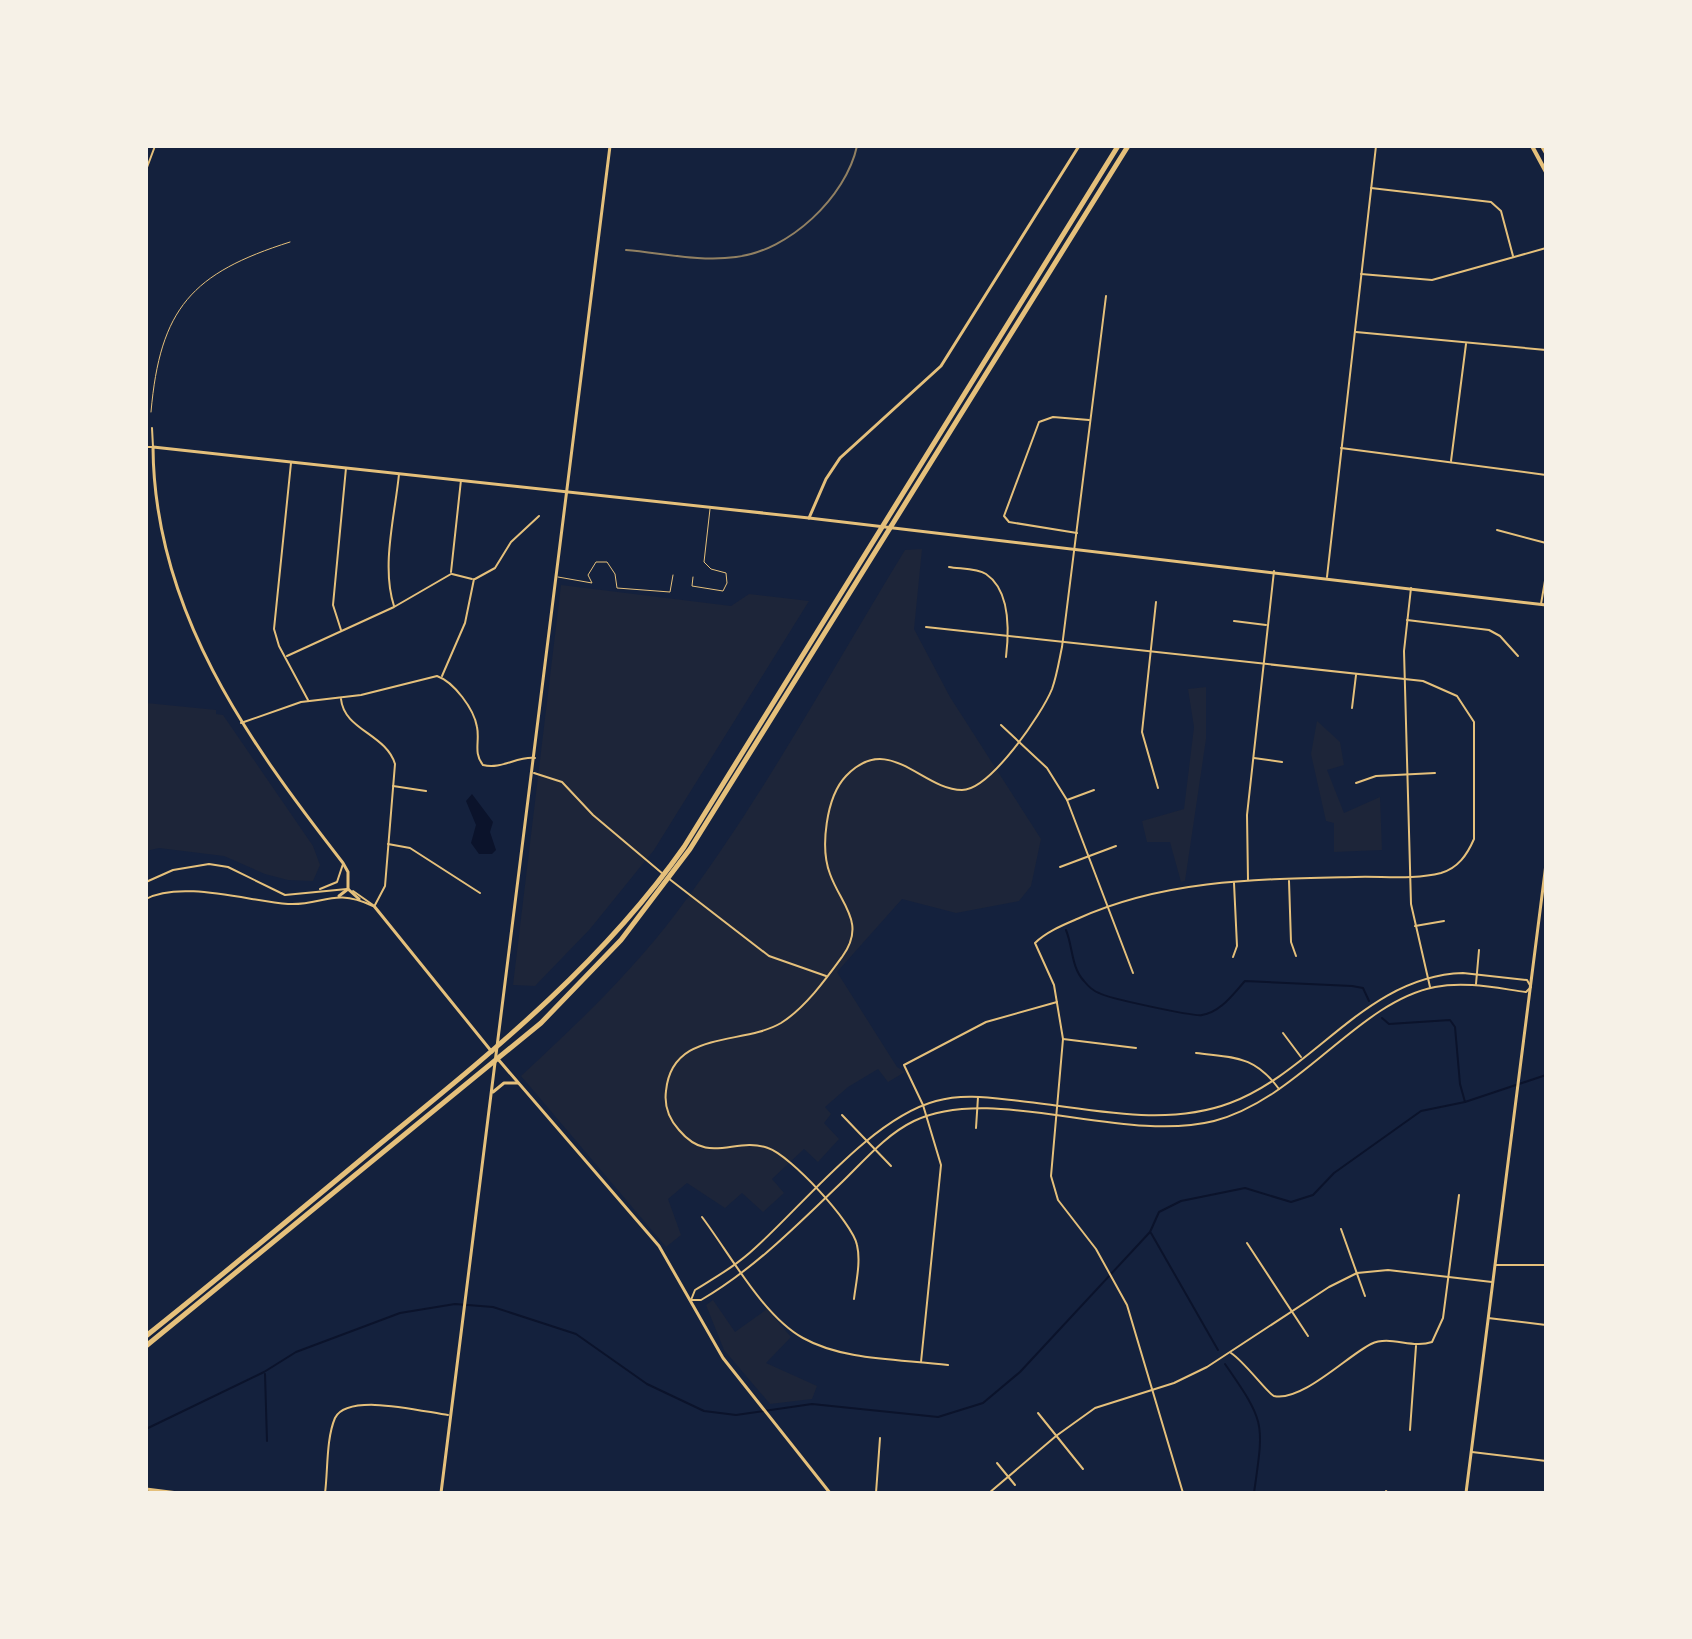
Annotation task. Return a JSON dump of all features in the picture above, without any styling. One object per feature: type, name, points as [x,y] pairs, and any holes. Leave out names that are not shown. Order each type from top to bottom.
[{"type":"highway","points":[[146,1336],[518,1031],[622,928],[684,847],[1118,146]]},
{"type":"highway","points":[[146,1346],[519,1042],[604,958],[680,865],[1130,146]]},
{"type":"main road","points":[[1532,146],[1546,172]]},
{"type":"main road","points":[[1542,146],[1546,153]]},
{"type":"street","points":[[146,170],[155,146]]},
{"type":"street","points":[[441,1493],[534,773],[610,146]]},
{"type":"street","points":[[809,518],[826,479],[840,458],[941,366],[1079,146]]},
{"type":"street","points":[[1327,578],[1376,146]]},
{"type":"street","points":[[1370,188],[1491,202],[1501,211],[1513,257]]},
{"type":"street","points":[[1361,274],[1426,281],[1546,248]]},
{"type":"street","points":[[854,1299],[857,1243],[852,1230],[816,1190],[790,1163],[771,1149],[756,1145],[721,1150],[693,1145],[671,1122],[666,1092],[675,1066],[687,1052],[710,1040],[744,1036],[781,1023],[826,976],[850,945],[853,933],[850,910],[829,874],[825,854],[837,788],[858,767],[880,760],[904,764],[961,790],[980,785],[1018,741],[1052,690],[1063,642],[1072,558],[1077,548],[1106,296]]},
{"type":"street","points":[[1354,332],[1546,350]]},
{"type":"street","points":[[1451,462],[1466,343]]},
{"type":"street","points":[[1078,533],[1009,522],[1004,518],[1039,422],[1053,417],[1091,420]]},
{"type":"street","points":[[152,428],[163,528],[182,602],[198,645],[241,723],[343,863],[348,872],[348,889],[359,899]]},
{"type":"street","points":[[146,447],[1077,548],[1544,604],[1546,575]]},
{"type":"street","points":[[1341,448],[1546,475]]},
{"type":"street","points":[[291,462],[274,629],[309,701]]},
{"type":"street","points":[[342,631],[333,605],[346,468]]},
{"type":"street","points":[[394,607],[389,580],[399,473]]},
{"type":"street","points":[[451,574],[461,480]]},
{"type":"street","points":[[286,657],[394,607],[451,574],[474,579],[495,568],[511,542],[539,516]]},
{"type":"street","points":[[1497,530],[1546,543]]},
{"type":"street","points":[[949,567],[986,574],[1008,612],[1006,657]]},
{"type":"street","points":[[1248,881],[1247,819],[1274,571]]},
{"type":"street","points":[[442,677],[465,623],[474,579]]},
{"type":"street","points":[[1411,588],[1405,679],[1410,876],[1414,927],[1430,988]]},
{"type":"street","points":[[1156,602],[1142,732],[1158,788]]},
{"type":"street","points":[[1407,620],[1489,630],[1500,636],[1518,656]]},
{"type":"street","points":[[1234,621],[1268,625]]},
{"type":"street","points":[[926,627],[1437,684],[1457,696],[1471,714],[1475,738],[1474,839],[1466,856],[1455,866],[1438,874],[1234,881],[1147,893],[1062,925],[1035,943],[1058,1002],[1063,1039],[1051,1176],[1054,1190],[1065,1211],[1102,1261],[1127,1305],[1183,1493]]},
{"type":"street","points":[[1352,708],[1356,674]]},
{"type":"street","points":[[241,723],[277,708],[309,701],[341,699],[414,679],[442,677]]},
{"type":"street","points":[[442,677],[474,716],[477,754],[483,765],[493,767],[524,757],[535,758]]},
{"type":"street","points":[[341,699],[344,712],[389,750],[395,769],[385,886],[374,906]]},
{"type":"street","points":[[1001,725],[1047,768],[1067,800],[1133,973]]},
{"type":"street","points":[[1253,758],[1282,762]]},
{"type":"street","points":[[534,773],[562,782],[593,815],[654,867],[769,956],[826,976]]},
{"type":"street","points":[[1356,783],[1376,776],[1435,773]]},
{"type":"street","points":[[392,786],[426,791]]},
{"type":"street","points":[[1067,800],[1094,790]]},
{"type":"street","points":[[387,844],[410,848],[480,893]]},
{"type":"street","points":[[1060,867],[1116,846]]},
{"type":"street","points":[[316,891],[337,882],[343,863]]},
{"type":"street","points":[[146,882],[173,870],[209,864],[228,867],[276,892],[298,895],[348,889],[363,895],[444,997],[658,1245],[723,1358],[830,1493]]},
{"type":"street","points":[[1466,1493],[1546,864]]},
{"type":"street","points":[[1289,880],[1291,942],[1296,956]]},
{"type":"street","points":[[1233,957],[1237,946],[1234,881]]},
{"type":"street","points":[[339,896],[348,889]]},
{"type":"street","points":[[146,899],[172,891],[287,904],[339,896],[359,899],[374,906]]},
{"type":"street","points":[[1414,927],[1444,921]]},
{"type":"street","points":[[1537,930],[1545,931]]},
{"type":"street","points":[[1476,985],[1479,950]]},
{"type":"street","points":[[691,1300],[695,1290],[737,1263],[868,1142],[901,1115],[923,1105],[978,1096],[1147,1115],[1193,1114],[1232,1103],[1273,1080],[1383,997],[1427,977],[1477,974],[1527,980],[1531,987]]},
{"type":"street","points":[[691,1300],[701,1300],[744,1273],[876,1150],[903,1127],[927,1116],[977,1108],[1180,1127],[1229,1116],[1279,1090],[1385,1009],[1430,988],[1476,985],[1526,992],[1531,987]]},
{"type":"street","points":[[921,1362],[941,1183],[937,1142],[904,1065],[986,1022],[1058,1002]]},
{"type":"street","points":[[1283,1033],[1302,1058]]},
{"type":"street","points":[[1063,1039],[1136,1048]]},
{"type":"street","points":[[1196,1053],[1249,1061],[1273,1080],[1279,1090]]},
{"type":"street","points":[[493,1092],[504,1083],[521,1084]]},
{"type":"street","points":[[976,1128],[978,1096]]},
{"type":"street","points":[[842,1115],[891,1166]]},
{"type":"street","points":[[1230,1353],[1249,1366],[1265,1390],[1280,1396],[1303,1388],[1376,1342],[1416,1345],[1432,1342],[1440,1330],[1459,1195]]},
{"type":"street","points":[[702,1217],[774,1314],[803,1338],[841,1352],[948,1365]]},
{"type":"street","points":[[1341,1229],[1359,1272],[1365,1296]]},
{"type":"street","points":[[1247,1243],[1308,1336]]},
{"type":"street","points":[[1495,1265],[1546,1265]]},
{"type":"street","points":[[989,1493],[1056,1436],[1095,1408],[1174,1383],[1230,1353],[1292,1311],[1359,1272],[1388,1270],[1493,1282]]},
{"type":"street","points":[[1488,1318],[1546,1325]]},
{"type":"street","points":[[1410,1430],[1416,1345]]},
{"type":"street","points":[[325,1493],[334,1422],[347,1407],[359,1404],[451,1415]]},
{"type":"street","points":[[1038,1413],[1083,1469]]},
{"type":"street","points":[[876,1493],[880,1438]]},
{"type":"street","points":[[1471,1452],[1546,1461]]},
{"type":"street","points":[[997,1463],[1015,1485]]},
{"type":"street","points":[[146,1489],[178,1493]]},
{"type":"lane","points":[[151,412],[164,341],[184,300],[212,276],[290,242]]},
{"type":"lane","points":[[693,577],[692,586],[709,590],[723,591],[727,583],[726,573],[711,569],[704,562],[711,507]]},
{"type":"lane","points":[[558,577],[592,583],[588,575],[596,562],[607,562],[615,574],[617,588],[654,593],[670,592],[673,575]]},
{"type":"shaded area","points":[[922,549],[914,629],[950,697],[1041,839],[1031,886],[1019,901],[956,913],[902,899],[837,972],[897,1067],[905,1072],[888,1082],[878,1069],[848,1087],[825,1107],[831,1114],[824,1123],[839,1139],[818,1162],[804,1149],[772,1179],[784,1193],[763,1212],[742,1193],[725,1208],[687,1183],[668,1199],[681,1235],[666,1247],[521,1076],[622,977],[677,912],[767,780],[905,550]]},
{"type":"shaded area","points":[[561,585],[731,606],[749,594],[809,601],[654,850],[590,929],[535,986],[513,985]]},
{"type":"shaded area","points":[[1206,687],[1206,739],[1185,881],[1181,882],[1170,842],[1147,842],[1142,821],[1184,809],[1194,727],[1188,689]]},
{"type":"shaded area","points":[[146,703],[216,710],[216,714],[223,715],[313,846],[320,865],[313,881],[288,880],[265,874],[224,856],[159,848],[146,851]]},
{"type":"shaded area","points":[[1317,721],[1340,742],[1344,765],[1327,770],[1344,813],[1380,797],[1382,850],[1334,852],[1334,823],[1326,821],[1311,754]]},
{"type":"shaded area","points":[[472,794],[493,822],[490,832],[496,850],[492,854],[479,854],[471,843],[476,825],[466,801]]},
{"type":"shaded area","points":[[713,1300],[735,1332],[767,1309],[791,1337],[766,1363],[817,1386],[812,1399],[770,1404],[724,1350],[706,1305]]},
{"type":"waterway","points":[[1066,930],[1077,970],[1087,985],[1099,993],[1133,1003],[1202,1015],[1221,1006],[1245,981],[1352,986],[1363,988],[1369,1001]]},
{"type":"waterway","points":[[1382,1018],[1389,1024],[1450,1020],[1455,1027],[1460,1084],[1465,1102]]},
{"type":"waterway","points":[[146,1429],[264,1372],[296,1352],[400,1313],[455,1304],[493,1307],[576,1334],[647,1384],[704,1411],[736,1415],[812,1404],[938,1417],[983,1403],[1020,1372],[1150,1232],[1159,1212],[1181,1201],[1245,1188],[1291,1202],[1313,1195],[1334,1173],[1421,1111],[1465,1102],[1546,1075]]},
{"type":"waterway","points":[[1151,1233],[1218,1350]]},
{"type":"waterway","points":[[1225,1364],[1248,1399],[1259,1424],[1254,1493]]},
{"type":"waterway","points":[[265,1374],[267,1441]]},
{"type":"railway","points":[[626,250],[722,258],[756,253],[776,244],[795,233],[828,202],[851,165],[857,146]]}]
